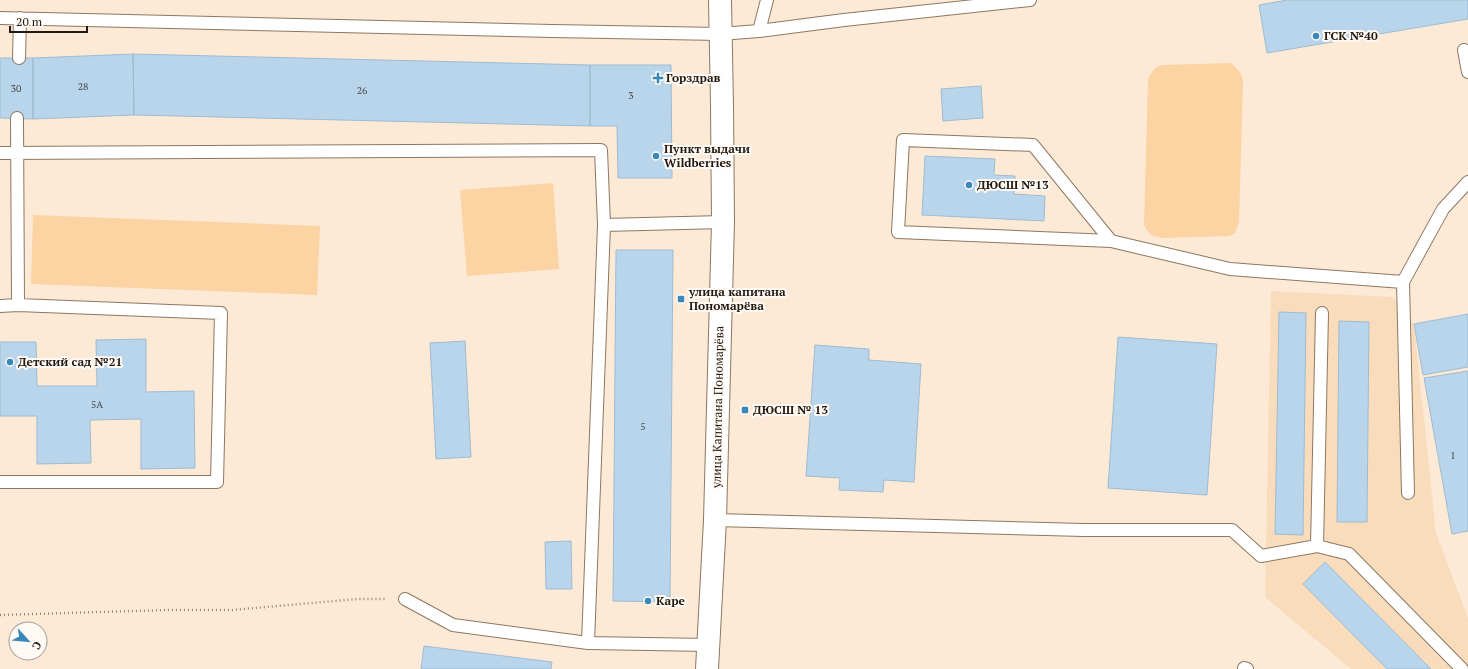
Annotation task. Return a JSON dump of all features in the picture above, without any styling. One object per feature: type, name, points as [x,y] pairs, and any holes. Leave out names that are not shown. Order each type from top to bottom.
[{"type":"street","name":"улица Капитана Пономарёва","points":[[707,669],[715,520],[723,222],[720,0]]},
{"type":"lane","points":[[759,31],[767,0]]},
{"type":"lane","points":[[0,18],[552,32],[720,34],[759,31],[844,20],[1030,0]]},
{"type":"lane","points":[[19,58],[20,18]]},
{"type":"lane","points":[[1464,50],[1468,72]]},
{"type":"lane","points":[[18,118],[18,305]]},
{"type":"lane","points":[[1111,241],[1033,145],[903,140],[898,232],[1111,241],[1230,269],[1402,282]]},
{"type":"lane","points":[[0,153],[600,150],[604,225],[588,643]]},
{"type":"lane","points":[[1408,493],[1402,282],[1443,209],[1468,182]]},
{"type":"lane","points":[[604,225],[723,222]]},
{"type":"lane","points":[[0,306],[18,305],[221,313],[217,482],[0,482]]},
{"type":"lane","points":[[1317,546],[1322,313]]},
{"type":"lane","points":[[715,520],[1084,530],[1232,530],[1261,556],[1317,546],[1349,554],[1462,669]]},
{"type":"lane","points":[[405,599],[453,625],[588,643],[708,645]]},
{"type":"path","points":[[0,615],[167,610],[232,610],[357,599],[405,599]]},
{"type":"shaded area","points":[[1230,63],[1239,70],[1243,81],[1239,223],[1235,233],[1229,236],[1162,238],[1153,235],[1147,231],[1144,225],[1149,77],[1157,67],[1162,65]]},
{"type":"shaded area","points":[[553,183],[559,269],[467,276],[460,190]]},
{"type":"shaded area","points":[[33,215],[320,226],[317,295],[31,284]]},
{"type":"shaded area","points":[[1271,291],[1393,297],[1414,324],[1436,533],[1468,618],[1468,669],[1351,669],[1265,597]]},
{"type":"building","name":"ГСК №40","points":[[1287,0],[1468,0],[1468,19],[1267,53],[1259,5]]},
{"type":"building","points":[[133,54],[590,65],[590,126],[134,115]]},
{"type":"building","points":[[133,54],[134,115],[33,119],[33,58]]},
{"type":"building","points":[[0,58],[33,58],[33,119],[0,118]]},
{"type":"building","points":[[590,65],[671,65],[672,178],[618,178],[617,126],[590,126]]},
{"type":"building","points":[[981,86],[983,118],[943,121],[941,89]]},
{"type":"building","name":"ДЮСШ №13","points":[[925,156],[995,159],[994,175],[1015,176],[1014,194],[1045,196],[1044,221],[922,215]]},
{"type":"building","points":[[616,250],[673,250],[670,602],[613,601]]},
{"type":"building","points":[[1279,312],[1306,313],[1303,535],[1275,534]]},
{"type":"building","points":[[1468,314],[1468,367],[1423,375],[1414,324]]},
{"type":"building","points":[[1339,321],[1369,322],[1367,522],[1337,522]]},
{"type":"building","points":[[1118,337],[1217,344],[1207,495],[1108,488]]},
{"type":"building","points":[[146,339],[146,392],[194,391],[195,468],[141,469],[141,419],[90,420],[91,463],[37,464],[37,416],[0,416],[0,342],[36,342],[37,386],[97,386],[96,340]]},
{"type":"building","points":[[465,341],[471,457],[436,459],[430,343]]},
{"type":"building","points":[[815,345],[869,349],[869,360],[921,364],[914,482],[884,480],[883,492],[839,490],[840,478],[806,476]]},
{"type":"building","points":[[1468,371],[1468,531],[1452,534],[1424,378]]},
{"type":"building","points":[[571,541],[572,589],[546,589],[545,542]]},
{"type":"building","points":[[1325,562],[1431,669],[1387,669],[1303,584]]},
{"type":"building","points":[[424,646],[552,662],[551,669],[421,669]]},
{"type":"place","name":"ГСК №40","points":[[1316,36]]},
{"type":"place","name":"Горздрав","points":[[658,78]]},
{"type":"place","name":"Пункт выдачи Wildberries","points":[[656,156]]},
{"type":"place","name":"ДЮСШ №13","points":[[969,185]]},
{"type":"place","name":"улица капитана Пономарёва","points":[[681,299]]},
{"type":"place","name":"Детский сад №21","points":[[10,362]]},
{"type":"place","name":"ДЮСШ № 13","points":[[745,410]]},
{"type":"place","name":"Каре","points":[[648,601]]}]
